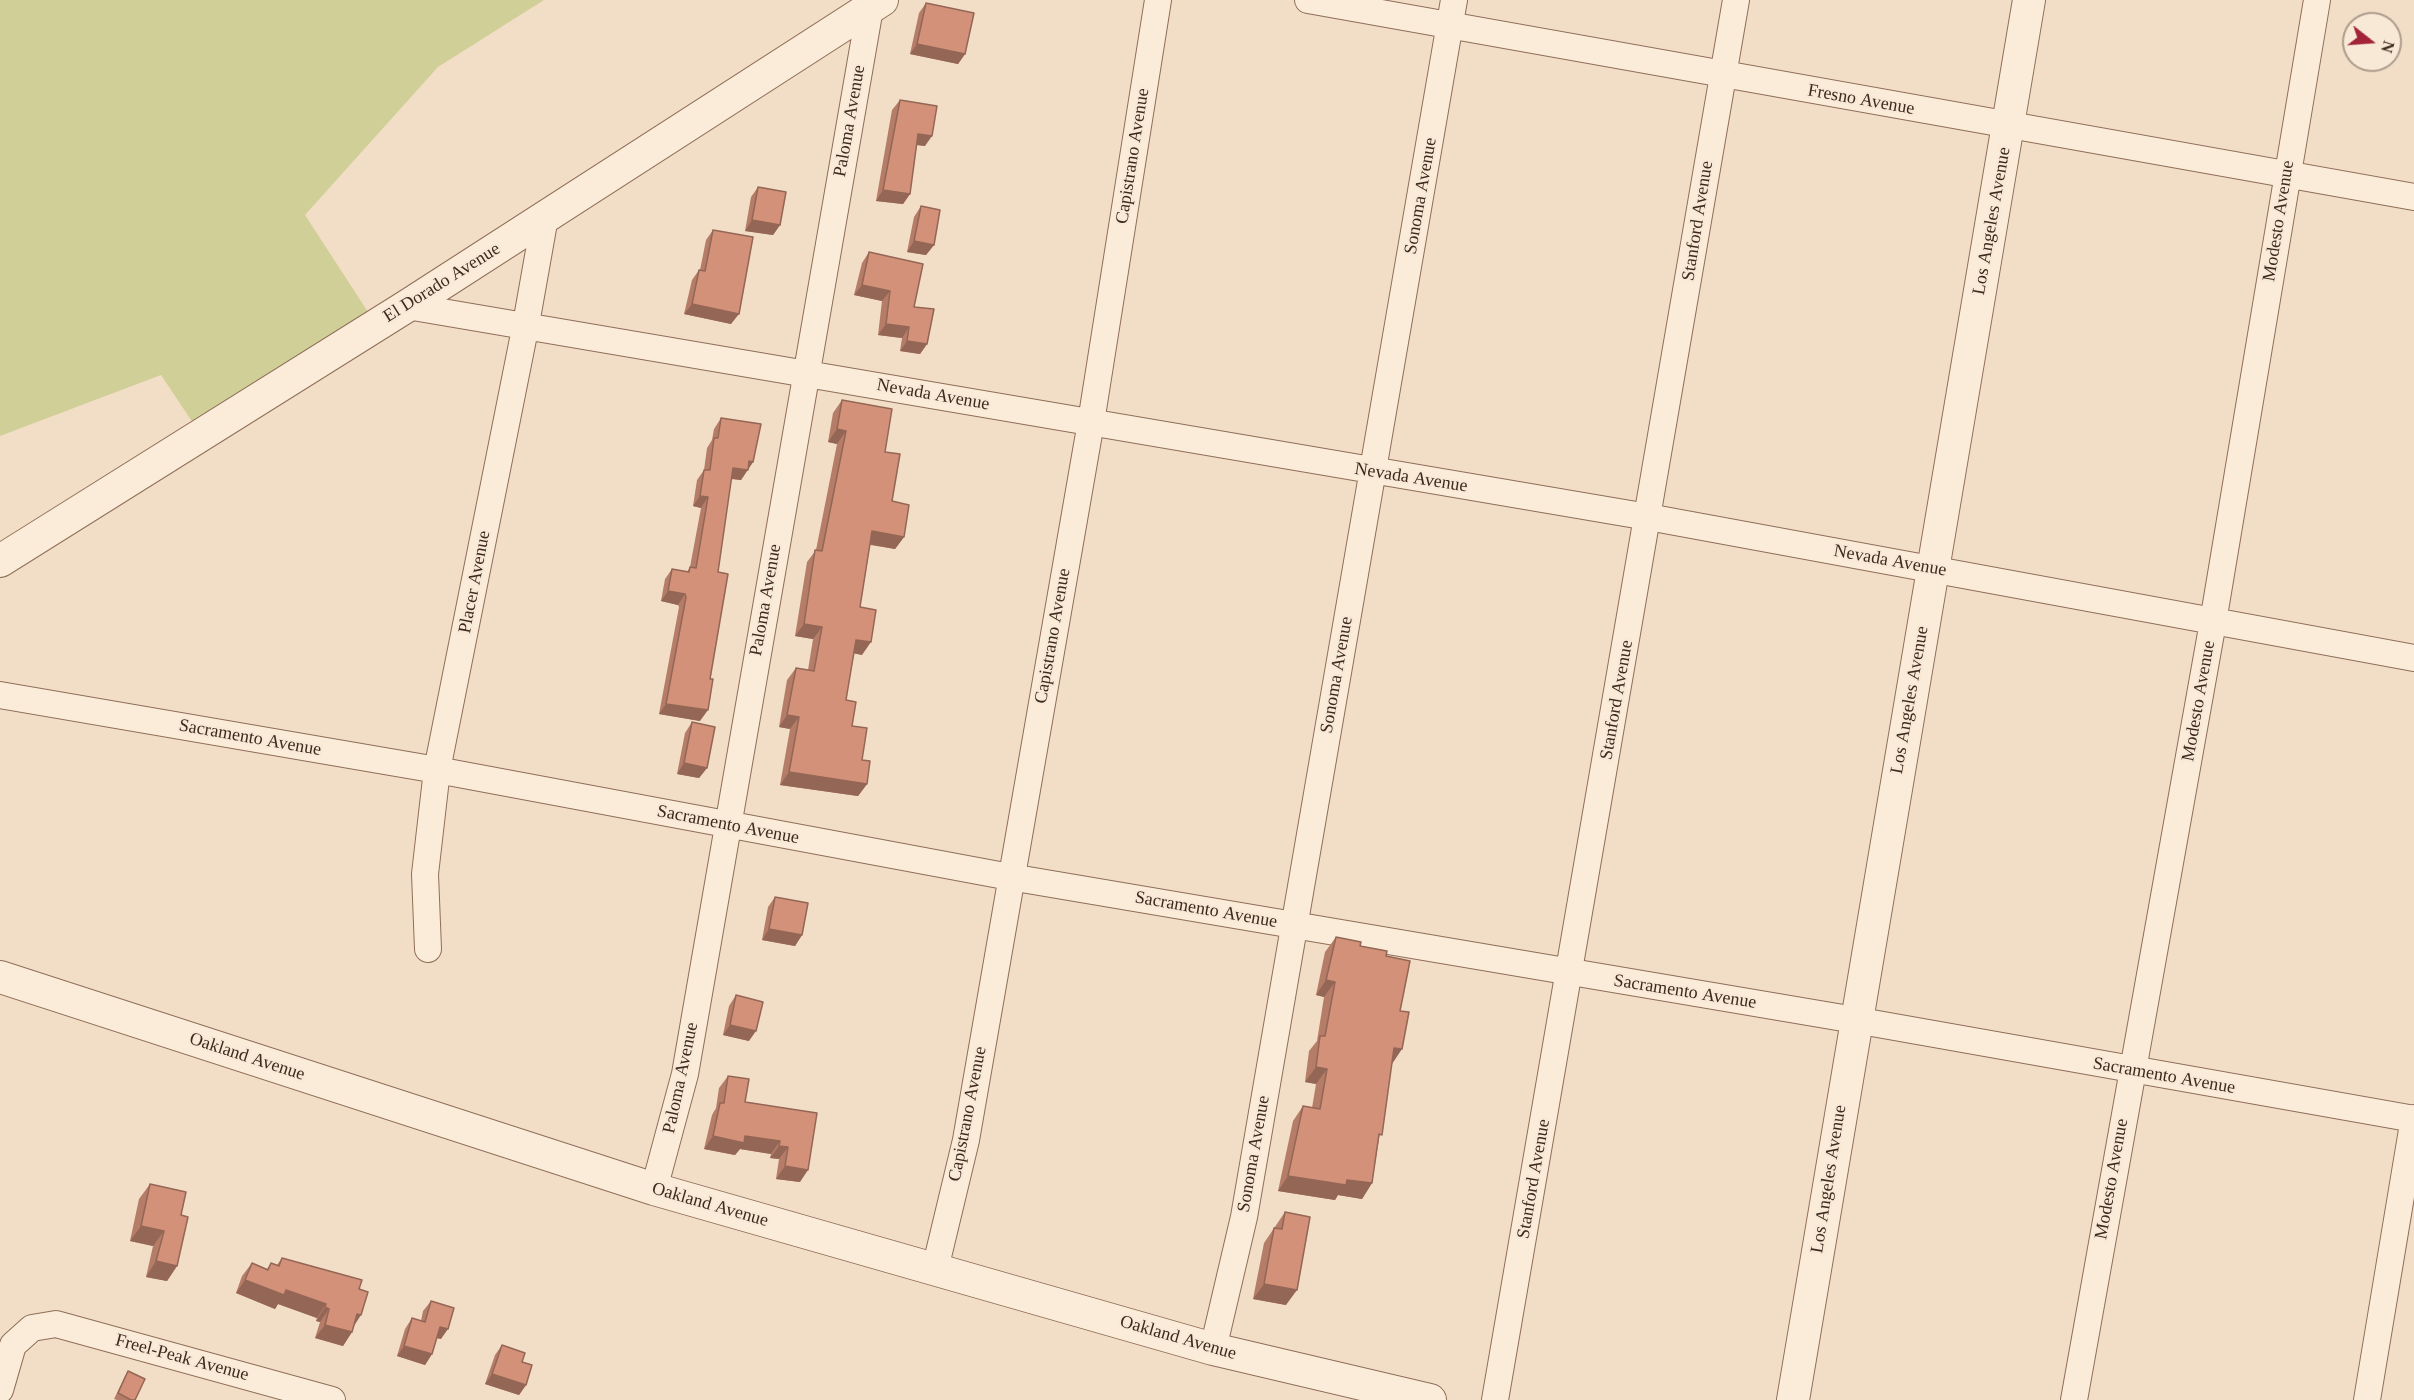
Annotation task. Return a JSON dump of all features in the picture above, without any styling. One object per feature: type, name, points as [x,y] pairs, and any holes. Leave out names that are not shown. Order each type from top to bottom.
[{"type":"street","name":"Capistrano Avenue","points":[[934,1269],[966,1140],[1091,422],[1158,0]]},
{"type":"street","name":"Fresno Avenue","points":[[1308,0],[2414,197]]},
{"type":"street","name":"Sonoma Avenue","points":[[1213,1349],[1244,1217],[1454,0]]},
{"type":"street","name":"Stanford Avenue","points":[[1495,1400],[1736,0]]},
{"type":"street","name":"Los Angeles Avenue","points":[[1792,1400],[2029,0]]},
{"type":"street","name":"Modesto Avenue","points":[[2074,1400],[2131,1070],[2213,622],[2317,0]]},
{"type":"street","name":"El Dorado Avenue","points":[[0,561],[407,306],[876,4]]},
{"type":"street","name":"Paloma Avenue","points":[[654,1190],[685,1074],[806,374],[876,4]]},
{"type":"street","name":"Placer Avenue","points":[[428,950],[425,874],[437,770],[545,218]]},
{"type":"street","name":"Nevada Avenue","points":[[407,306],[526,324],[1372,472],[1648,517],[2414,658]]},
{"type":"street","name":"Sacramento Avenue","points":[[0,695],[437,770],[1010,877],[1855,1020],[2414,1119]]},
{"type":"street","name":"Oakland Avenue","points":[[0,976],[654,1190],[1213,1349],[1430,1400]]},
{"type":"street","points":[[2367,1400],[2414,1119]]},
{"type":"street","name":"Freel-Peak Avenue","points":[[0,1390],[14,1345],[32,1328],[56,1324],[325,1399]]},
{"type":"shaded area","points":[[0,0],[544,0],[438,67],[305,215],[370,315],[195,426],[161,375],[0,436]]},
{"type":"building","points":[[926,3],[974,13],[965,54],[917,44]]},
{"type":"building","points":[[900,100],[937,106],[932,136],[918,134],[910,194],[883,190]]},
{"type":"building","points":[[758,187],[786,192],[780,225],[752,220]]},
{"type":"building","points":[[921,206],[940,210],[934,245],[914,241]]},
{"type":"building","points":[[713,230],[753,237],[739,314],[692,304],[699,270],[705,271]]},
{"type":"building","points":[[869,252],[923,264],[914,307],[934,309],[927,344],[907,341],[909,327],[886,324],[890,291],[862,285]]},
{"type":"building","points":[[842,400],[892,409],[885,452],[900,454],[892,501],[909,505],[904,537],[872,531],[860,607],[876,610],[871,642],[856,640],[846,700],[856,702],[852,726],[867,728],[862,760],[870,761],[867,784],[789,772],[799,717],[787,715],[796,668],[814,671],[822,627],[804,624],[815,550],[822,551],[846,431],[837,429]]},
{"type":"building","points":[[721,418],[761,424],[753,462],[749,461],[748,470],[733,468],[718,572],[728,574],[710,679],[713,679],[708,710],[666,704],[686,597],[685,594],[668,591],[672,569],[689,572],[690,567],[696,568],[708,497],[700,496],[704,470],[710,470],[714,438],[718,438]]},
{"type":"building","points":[[692,722],[715,727],[707,768],[684,763]]},
{"type":"building","points":[[775,897],[808,903],[802,935],[769,929]]},
{"type":"building","points":[[1336,937],[1361,942],[1360,946],[1387,951],[1386,956],[1410,961],[1400,1011],[1409,1012],[1402,1049],[1394,1048],[1382,1135],[1379,1134],[1372,1183],[1347,1180],[1346,1185],[1288,1176],[1303,1106],[1320,1109],[1327,1069],[1316,1067],[1320,1036],[1325,1036],[1335,982],[1326,980]]},
{"type":"building","points":[[736,995],[763,1002],[756,1031],[730,1025]]},
{"type":"building","points":[[728,1076],[749,1079],[745,1102],[817,1113],[808,1170],[785,1166],[788,1147],[779,1146],[780,1141],[745,1136],[744,1143],[713,1136],[720,1103],[724,1103]]},
{"type":"building","points":[[150,1184],[186,1192],[181,1215],[188,1217],[177,1266],[156,1261],[164,1231],[141,1226]]},
{"type":"building","points":[[1285,1212],[1310,1217],[1297,1290],[1264,1284],[1274,1228],[1282,1229]]},
{"type":"building","points":[[282,1258],[362,1280],[359,1289],[368,1292],[361,1315],[357,1314],[352,1332],[325,1325],[329,1309],[325,1307],[326,1304],[286,1290],[284,1295],[245,1280],[252,1263],[268,1270],[271,1263],[279,1266]]},
{"type":"building","points":[[431,1301],[454,1308],[448,1329],[440,1327],[432,1354],[404,1346],[412,1318],[425,1322]]},
{"type":"building","points":[[502,1345],[525,1353],[522,1362],[532,1365],[526,1385],[492,1374]]},
{"type":"building","points":[[128,1371],[145,1379],[135,1400],[118,1393]]}]
